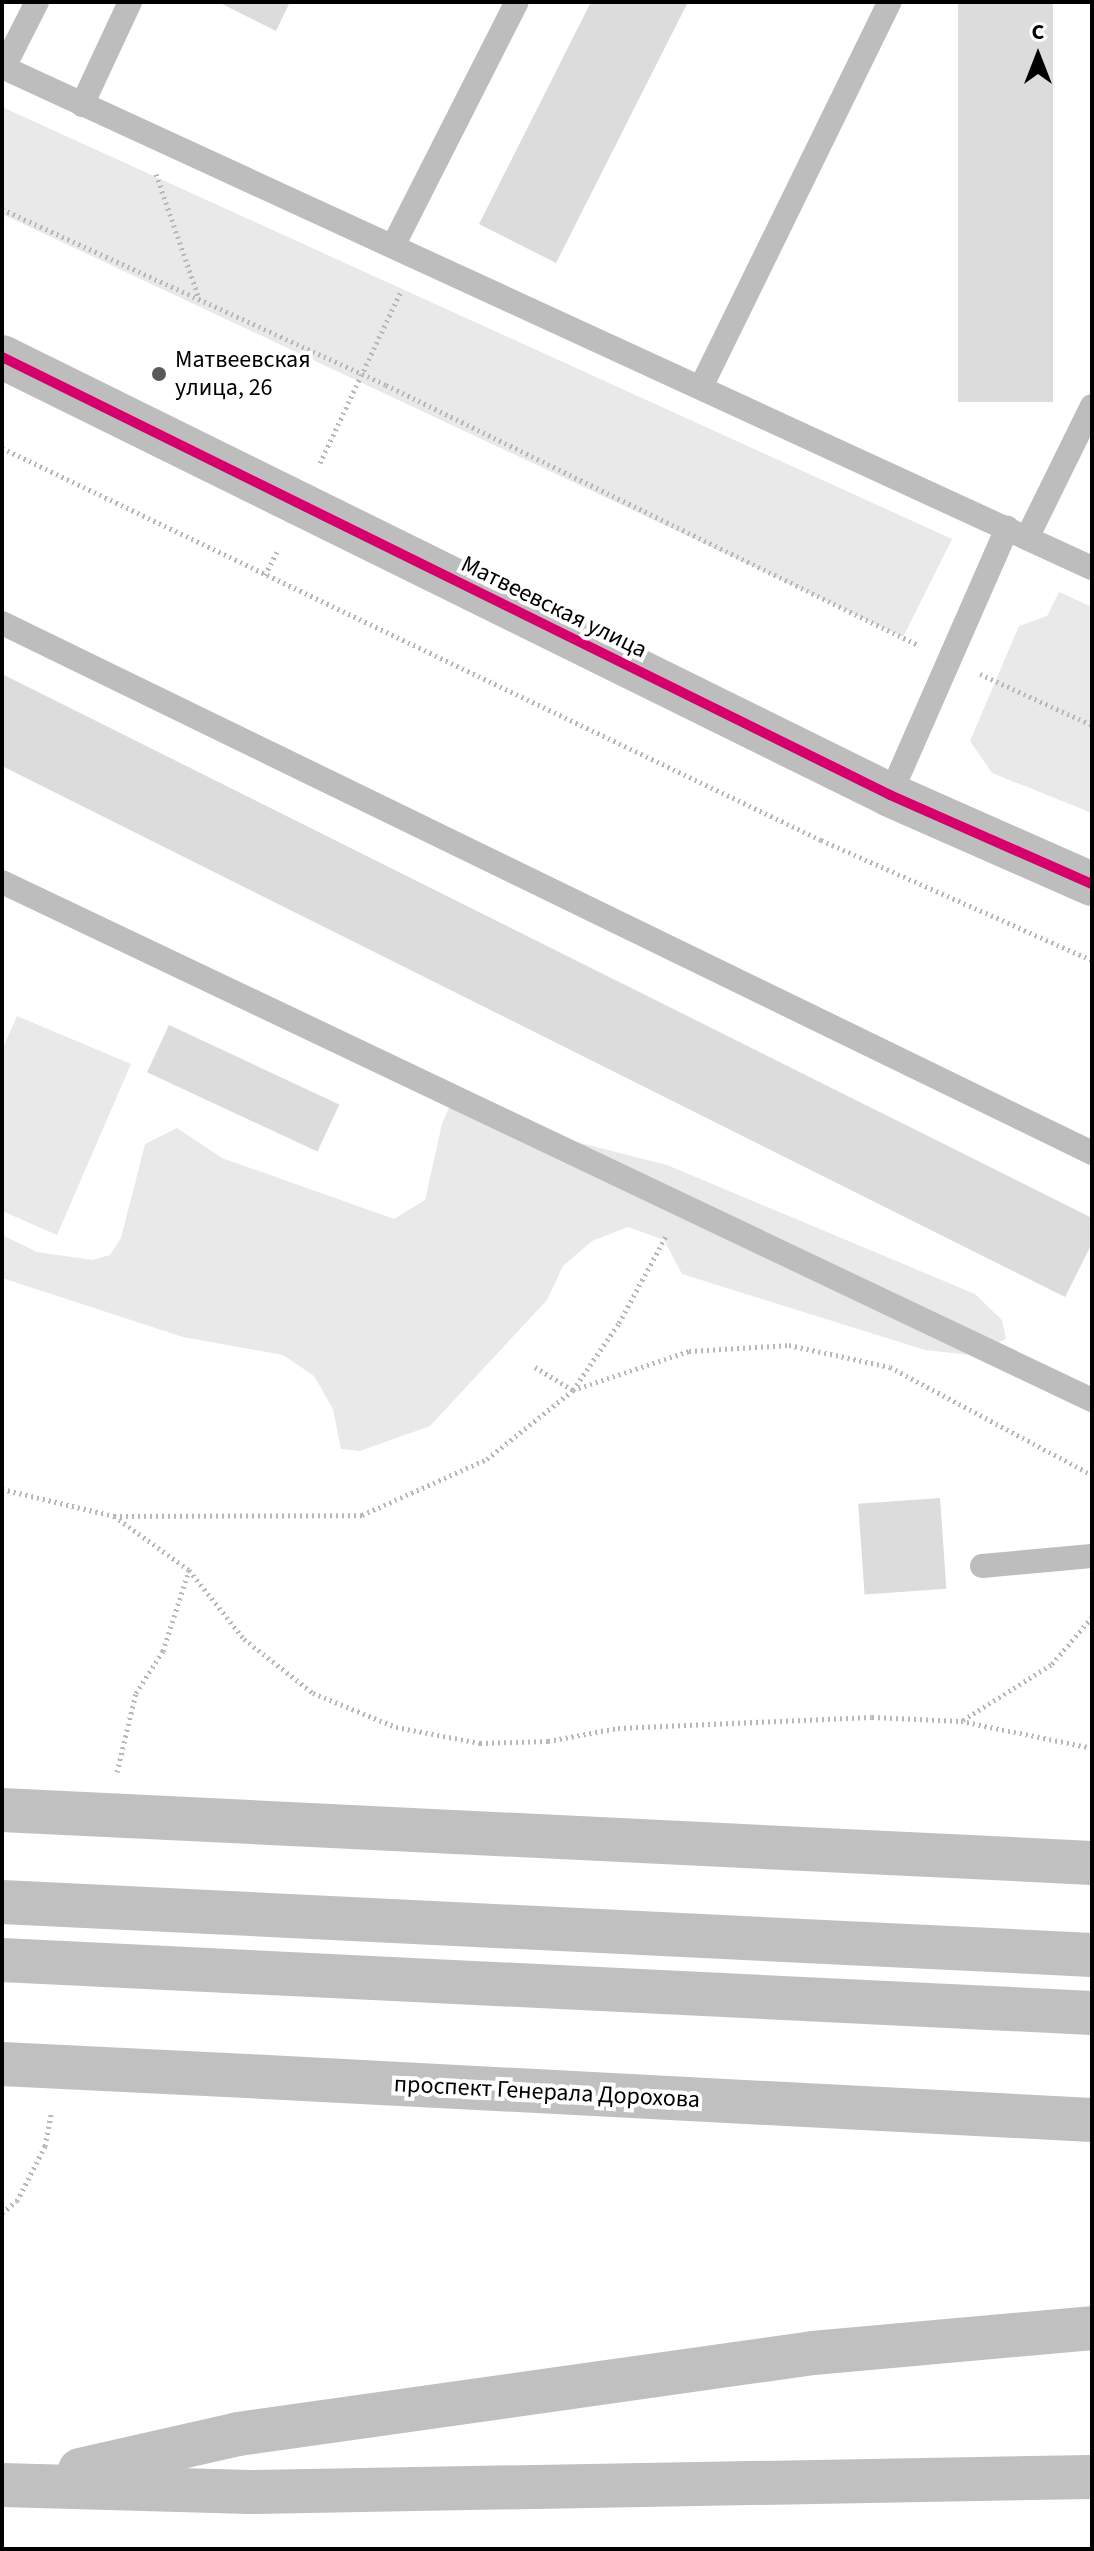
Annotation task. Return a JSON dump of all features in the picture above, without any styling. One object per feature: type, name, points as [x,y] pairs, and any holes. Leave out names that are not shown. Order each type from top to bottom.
[{"type":"main road","points":[[2,1810],[1092,1863]]},
{"type":"main road","points":[[2,1902],[1092,1955]]},
{"type":"main road","points":[[2,1960],[1092,2013]]},
{"type":"main road","name":"проспект Генерала Дорохова","points":[[2,2064],[1092,2120]]},
{"type":"main road","points":[[12,2484],[238,2434],[813,2353],[1092,2328]]},
{"type":"main road","points":[[12,2484],[250,2492],[1092,2477]]},
{"type":"street","name":"Матвеевская улица","points":[[2,357],[890,795],[1092,884]]},
{"type":"lane","points":[[37,2],[3,67],[394,244],[1092,568]]},
{"type":"lane","points":[[82,105],[130,2]]},
{"type":"lane","points":[[394,244],[517,2]]},
{"type":"lane","points":[[701,387],[890,2]]},
{"type":"lane","points":[[890,795],[950,661],[1017,533],[1092,406]]},
{"type":"lane","points":[[2,623],[1092,1153]]},
{"type":"lane","points":[[2,882],[1092,1400]]},
{"type":"lane","points":[[982,1566],[1092,1556]]},
{"type":"path","points":[[170,144],[154,179],[199,298]]},
{"type":"path","points":[[2,209],[362,374],[950,661],[1092,725]]},
{"type":"path","points":[[320,463],[401,291]]},
{"type":"path","points":[[2,448],[821,840],[1092,960]]},
{"type":"path","points":[[265,575],[278,550]]},
{"type":"path","points":[[2,1489],[114,1516],[362,1515],[487,1459],[573,1390],[619,1323],[681,1205]]},
{"type":"path","points":[[535,1367],[573,1390],[689,1351],[789,1345],[890,1367],[1092,1475]]},
{"type":"path","points":[[114,1516],[189,1570],[244,1639],[313,1693],[396,1727],[480,1743],[634,1727],[872,1717],[961,1721],[1092,1748]]},
{"type":"path","points":[[113,1788],[136,1693],[163,1651],[189,1570]]},
{"type":"path","points":[[961,1721],[1052,1664],[1092,1617]]},
{"type":"path","points":[[2,2213],[17,2201],[45,2146]]},
{"type":"shaded area","points":[[2,107],[952,539],[903,637],[2,214]]},
{"type":"shaded area","points":[[1059,592],[1092,607],[1092,813],[992,773],[970,741],[1019,626],[1047,616]]},
{"type":"shaded area","points":[[17,1016],[131,1064],[57,1235],[2,1211],[2,1050]]},
{"type":"shaded area","points":[[457,1089],[541,1133],[667,1165],[975,1294],[1002,1320],[1006,1339],[971,1355],[925,1350],[682,1274],[664,1240],[628,1227],[592,1241],[563,1266],[547,1300],[430,1426],[360,1451],[341,1449],[333,1409],[314,1376],[283,1355],[183,1337],[2,1278],[2,1235],[37,1252],[92,1260],[110,1255],[121,1238],[145,1144],[177,1128],[222,1158],[394,1219],[425,1200],[442,1124]]},
{"type":"building","points":[[218,2],[290,2],[276,31]]},
{"type":"building","points":[[591,2],[688,2],[556,263],[479,224]]},
{"type":"building","points":[[958,2],[1053,2],[1053,402],[958,402]]},
{"type":"building","points":[[2,674],[1092,1218],[1092,1243],[1065,1297],[2,766]]},
{"type":"building","points":[[169,1025],[339,1104],[317,1152],[147,1072]]},
{"type":"building","points":[[940,1498],[946,1589],[865,1594],[858,1504]]},
{"type":"cycle path","points":[[2,357],[890,795],[1092,884]]},
{"type":"place","name":"Матвеевская улица, 26","points":[[159,374]]}]
